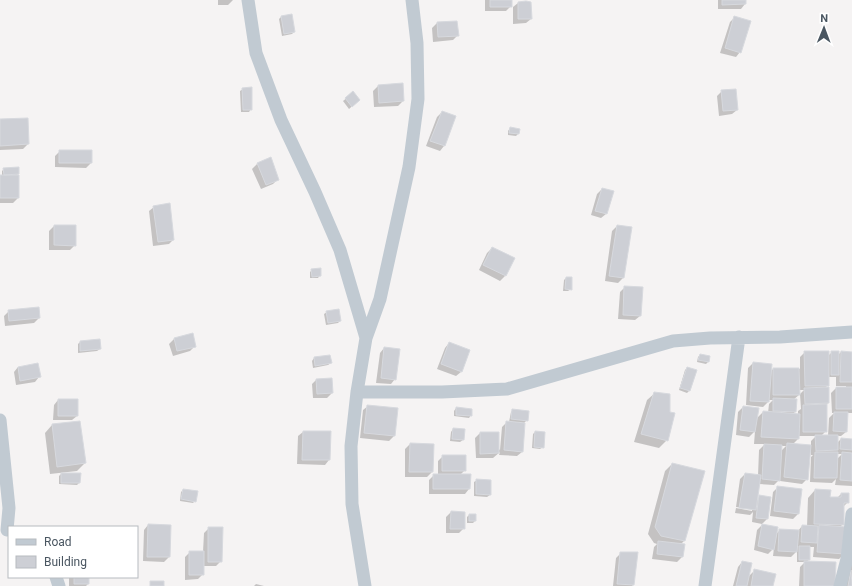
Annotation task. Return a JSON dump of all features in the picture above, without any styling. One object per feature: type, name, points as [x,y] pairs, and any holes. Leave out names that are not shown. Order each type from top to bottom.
[{"type":"street","points":[[248,0],[256,53],[281,120],[315,192],[340,250],[366,338]]},
{"type":"street","points":[[365,586],[361,571],[352,504],[352,446],[357,392],[366,338],[380,299],[410,167],[418,98],[417,43],[412,0]]},
{"type":"street","points":[[357,392],[442,392],[507,389],[673,341],[739,336],[780,336],[852,332]]},
{"type":"street","points":[[704,586],[739,336]]},
{"type":"street","points":[[0,420],[10,508],[5,531]]},
{"type":"street","points":[[840,586],[847,558],[852,514]]},
{"type":"building","points":[[490,0],[512,0],[512,7],[490,7]]},
{"type":"building","points":[[722,0],[746,0],[746,4],[722,5]]},
{"type":"building","points":[[518,2],[531,2],[532,19],[518,19]]},
{"type":"building","points":[[292,14],[295,32],[284,34],[281,16]]},
{"type":"building","points":[[734,16],[751,21],[741,53],[725,48]]},
{"type":"building","points":[[457,21],[459,36],[438,37],[437,22]]},
{"type":"building","points":[[403,83],[404,101],[379,103],[378,85]]},
{"type":"building","points":[[252,87],[252,110],[243,110],[242,88]]},
{"type":"building","points":[[736,89],[738,110],[723,111],[721,90]]},
{"type":"building","points":[[353,91],[360,100],[352,107],[345,98]]},
{"type":"building","points":[[442,111],[456,116],[445,146],[430,141]]},
{"type":"building","points":[[28,118],[29,144],[0,146],[0,119]]},
{"type":"building","points":[[510,127],[520,129],[519,134],[509,133]]},
{"type":"building","points":[[59,150],[92,150],[92,163],[59,163]]},
{"type":"building","points":[[271,157],[279,180],[266,185],[257,163]]},
{"type":"building","points":[[19,167],[19,174],[4,175],[3,168]]},
{"type":"building","points":[[0,175],[19,175],[19,198],[0,198]]},
{"type":"building","points":[[602,188],[614,191],[607,214],[595,211]]},
{"type":"building","points":[[170,203],[174,240],[158,242],[153,206]]},
{"type":"building","points":[[54,225],[76,225],[76,246],[54,245]]},
{"type":"building","points":[[617,225],[632,227],[624,278],[609,276]]},
{"type":"building","points":[[492,247],[515,258],[506,276],[483,265]]},
{"type":"building","points":[[321,268],[321,276],[312,277],[311,269]]},
{"type":"building","points":[[566,277],[572,277],[572,290],[565,289]]},
{"type":"building","points":[[624,286],[643,287],[641,316],[623,315]]},
{"type":"building","points":[[39,307],[40,318],[9,321],[8,310]]},
{"type":"building","points":[[339,309],[341,321],[328,323],[326,311]]},
{"type":"building","points":[[193,333],[196,347],[177,351],[174,338]]},
{"type":"building","points":[[100,339],[101,349],[80,351],[80,341]]},
{"type":"building","points":[[449,342],[470,350],[462,372],[441,364]]},
{"type":"building","points":[[384,347],[400,349],[396,380],[381,378]]},
{"type":"building","points":[[804,351],[829,351],[829,386],[805,386]]},
{"type":"building","points":[[831,351],[839,351],[839,375],[831,375]]},
{"type":"building","points":[[841,351],[852,352],[852,382],[840,382]]},
{"type":"building","points":[[700,354],[710,356],[709,362],[698,360]]},
{"type":"building","points":[[330,355],[332,363],[315,366],[314,357]]},
{"type":"building","points":[[753,362],[772,364],[769,402],[750,401]]},
{"type":"building","points":[[38,363],[41,377],[20,381],[18,367]]},
{"type":"building","points":[[687,367],[697,370],[690,391],[680,388]]},
{"type":"building","points":[[773,368],[799,368],[800,395],[773,395]]},
{"type":"building","points":[[332,378],[333,393],[317,394],[316,379]]},
{"type":"building","points":[[829,387],[829,403],[805,404],[804,388]]},
{"type":"building","points":[[836,387],[852,387],[852,409],[836,409]]},
{"type":"building","points":[[654,392],[670,394],[670,412],[675,413],[668,441],[641,434]]},
{"type":"building","points":[[773,398],[797,399],[796,412],[773,411]]},
{"type":"building","points":[[58,399],[78,399],[78,416],[58,416]]},
{"type":"building","points":[[827,404],[827,432],[803,432],[803,405]]},
{"type":"building","points":[[367,405],[398,408],[395,436],[364,433]]},
{"type":"building","points":[[743,406],[759,408],[755,432],[740,430]]},
{"type":"building","points":[[456,407],[472,409],[472,416],[456,415]]},
{"type":"building","points":[[512,409],[529,411],[528,421],[511,419]]},
{"type":"building","points":[[763,411],[800,414],[799,439],[761,437]]},
{"type":"building","points":[[834,412],[848,412],[847,432],[833,431]]},
{"type":"building","points":[[80,421],[86,463],[57,467],[52,424]]},
{"type":"building","points":[[506,421],[525,423],[523,452],[504,450]]},
{"type":"building","points":[[453,428],[465,429],[464,440],[452,439]]},
{"type":"building","points":[[303,431],[331,431],[330,460],[302,460]]},
{"type":"building","points":[[535,431],[545,432],[544,448],[534,447]]},
{"type":"building","points":[[480,432],[499,432],[499,453],[480,454]]},
{"type":"building","points":[[815,435],[838,435],[838,450],[816,451]]},
{"type":"building","points":[[841,438],[852,439],[852,450],[840,449]]},
{"type":"building","points":[[410,443],[434,444],[433,472],[409,472]]},
{"type":"building","points":[[787,443],[811,445],[808,480],[784,477]]},
{"type":"building","points":[[764,444],[782,445],[780,481],[762,479]]},
{"type":"building","points":[[815,452],[838,452],[837,478],[814,478]]},
{"type":"building","points":[[842,452],[852,453],[852,481],[840,480]]},
{"type":"building","points":[[442,455],[466,455],[466,471],[442,471]]},
{"type":"building","points":[[672,463],[705,471],[685,541],[661,536],[655,527]]},
{"type":"building","points":[[61,473],[81,473],[80,483],[61,483]]},
{"type":"building","points":[[745,473],[761,475],[756,510],[739,508]]},
{"type":"building","points":[[433,474],[471,474],[470,489],[433,489]]},
{"type":"building","points":[[476,479],[491,480],[491,495],[476,494]]},
{"type":"building","points":[[777,486],[802,489],[799,514],[774,511]]},
{"type":"building","points":[[183,489],[198,491],[196,502],[181,499]]},
{"type":"building","points":[[815,489],[831,490],[830,497],[841,497],[841,493],[849,493],[849,503],[844,503],[844,525],[814,524]]},
{"type":"building","points":[[759,495],[771,497],[768,519],[756,518]]},
{"type":"building","points":[[451,511],[465,512],[465,529],[450,529]]},
{"type":"building","points":[[469,514],[476,514],[476,521],[469,521]]},
{"type":"building","points":[[148,524],[171,525],[170,557],[147,557]]},
{"type":"building","points":[[762,524],[778,527],[774,550],[758,546]]},
{"type":"building","points":[[802,525],[818,526],[817,543],[801,542]]},
{"type":"building","points":[[819,525],[847,527],[845,554],[817,552]]},
{"type":"building","points":[[208,527],[223,527],[222,562],[208,562]]},
{"type":"building","points":[[779,529],[799,530],[797,552],[778,551]]},
{"type":"building","points":[[658,541],[685,544],[683,557],[657,554]]},
{"type":"building","points":[[799,546],[810,546],[810,560],[799,560]]},
{"type":"building","points":[[189,551],[204,551],[204,575],[189,575]]},
{"type":"building","points":[[620,552],[638,552],[634,585],[617,584]]},
{"type":"building","points":[[742,561],[752,563],[747,586],[736,586]]},
{"type":"building","points":[[804,561],[836,562],[835,586],[804,586]]},
{"type":"building","points":[[754,569],[776,574],[773,586],[751,586]]},
{"type":"building","points":[[851,570],[852,586],[848,586]]},
{"type":"building","points":[[74,578],[89,578],[89,584],[74,584]]},
{"type":"building","points":[[150,581],[164,581],[164,586],[150,586]]}]
